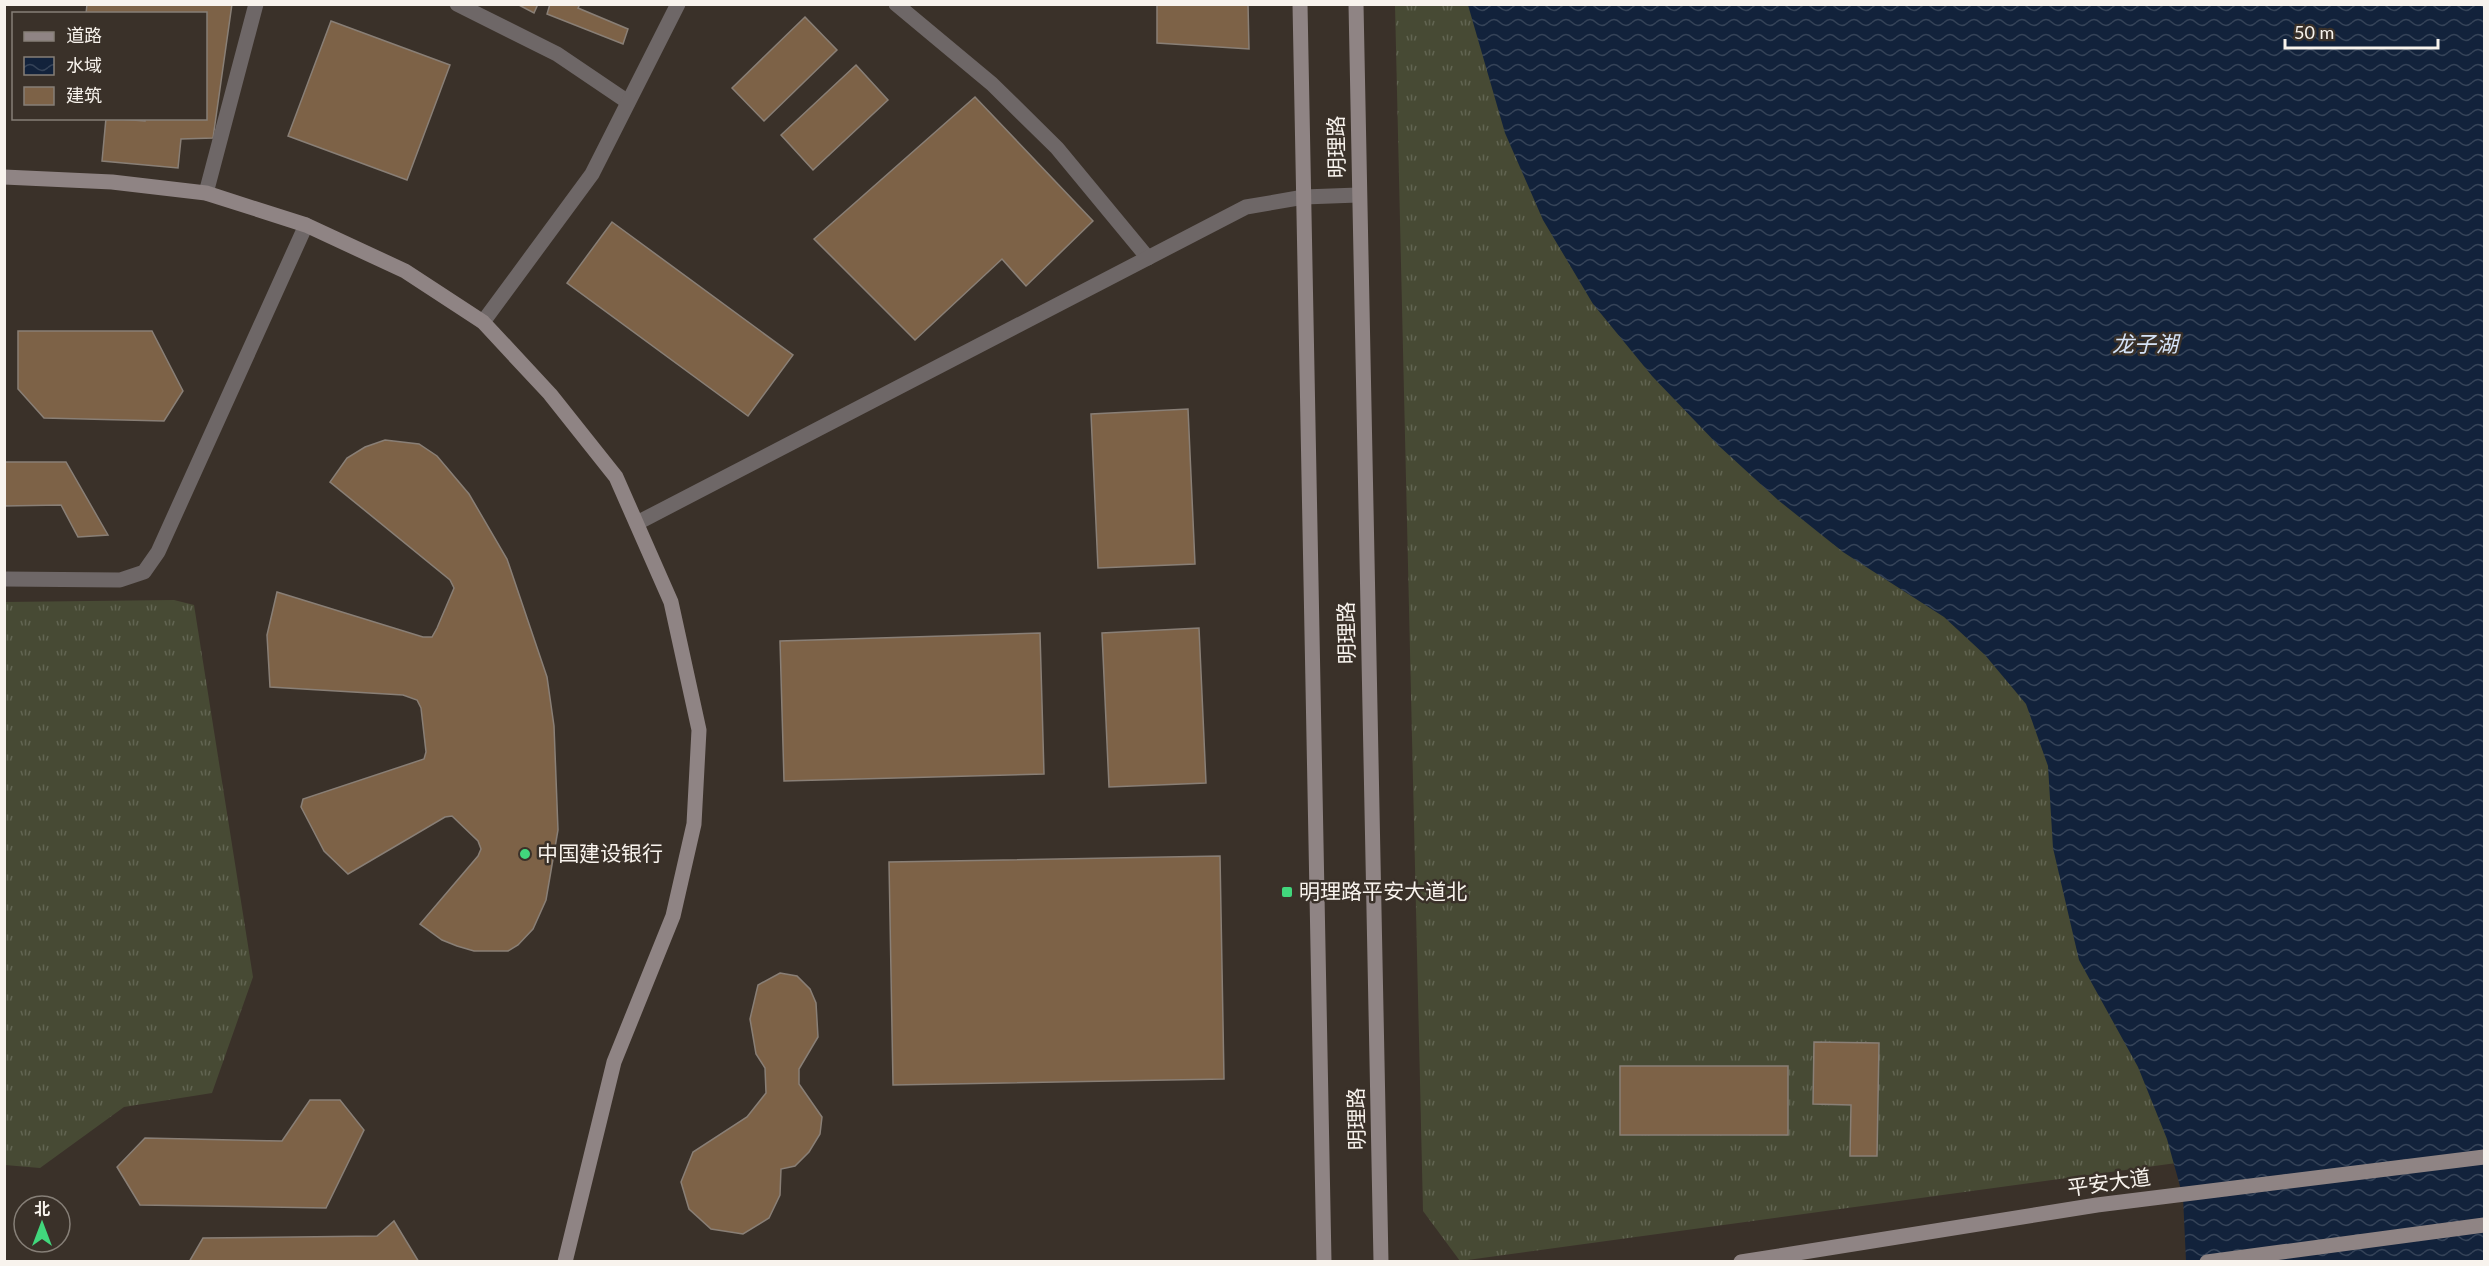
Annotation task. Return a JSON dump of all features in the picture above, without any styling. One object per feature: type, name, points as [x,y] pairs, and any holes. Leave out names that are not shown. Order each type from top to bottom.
[{"type":"main road","name":"明理路","points":[[1300,4],[1324,1262]]},
{"type":"main road","name":"明理路","points":[[1356,4],[1381,1262]]},
{"type":"main road","points":[[4,177],[112,182],[207,193],[306,225],[405,270],[483,322],[550,394],[616,477],[671,602],[699,730],[694,824],[673,916],[614,1062],[565,1262]]},
{"type":"main road","name":"平安大道","points":[[1741,1262],[2097,1205],[2484,1157]]},
{"type":"main road","points":[[2207,1262],[2484,1225]]},
{"type":"street","points":[[207,193],[256,4]]},
{"type":"street","points":[[458,4],[557,54],[628,102]]},
{"type":"street","points":[[483,322],[592,174],[678,4]]},
{"type":"street","points":[[896,4],[992,84],[1057,148],[1149,258]]},
{"type":"street","points":[[637,523],[1246,207],[1304,197],[1359,195]]},
{"type":"street","points":[[4,579],[120,580],[144,572],[158,552],[306,225]]},
{"type":"green space","points":[[1395,5],[2484,5],[2484,1121],[1460,1261],[1423,1211]]},
{"type":"green space","points":[[174,600],[194,605],[253,977],[212,1093],[124,1107],[40,1168],[5,1165],[5,602]]},
{"type":"water","name":"龙子湖","points":[[1468,5],[2484,5],[2484,1261],[2186,1261],[2183,1197],[2167,1139],[2138,1067],[2079,960],[2053,848],[2048,766],[2026,704],[1985,655],[1944,617],[1843,552],[1778,500],[1719,446],[1652,376],[1593,304],[1543,220],[1505,133]]},
{"type":"building","points":[[87,4],[232,4],[213,138],[181,139],[178,168],[102,161],[106,120],[207,120],[207,12],[86,12]]},
{"type":"building","points":[[517,4],[538,4],[534,13]]},
{"type":"building","points":[[550,4],[580,4],[578,8],[628,29],[623,44],[547,14]]},
{"type":"building","points":[[1157,4],[1248,4],[1249,49],[1157,43]]},
{"type":"building","points":[[805,17],[837,50],[764,121],[732,88]]},
{"type":"building","points":[[331,21],[450,65],[407,180],[288,136]]},
{"type":"building","points":[[856,65],[888,100],[813,170],[781,135]]},
{"type":"building","points":[[975,97],[1093,221],[1026,286],[1002,259],[915,340],[814,239]]},
{"type":"building","points":[[612,222],[793,355],[748,416],[567,283]]},
{"type":"building","points":[[18,331],[152,331],[183,391],[164,421],[44,418],[18,389]]},
{"type":"building","points":[[1188,409],[1195,564],[1098,568],[1091,414]]},
{"type":"building","points":[[385,440],[419,444],[437,456],[469,494],[507,559],[547,677],[554,726],[558,830],[546,900],[533,929],[518,945],[508,951],[474,951],[457,946],[442,940],[420,924],[478,856],[481,849],[478,841],[452,816],[445,817],[348,874],[324,851],[301,807],[303,799],[424,759],[426,752],[421,708],[417,700],[403,695],[270,687],[267,635],[277,592],[423,637],[432,637],[437,628],[454,588],[450,580],[330,482],[347,458],[365,447]]},
{"type":"building","points":[[4,462],[66,462],[108,535],[78,537],[61,505],[4,506]]},
{"type":"building","points":[[1199,628],[1206,783],[1109,787],[1102,633]]},
{"type":"building","points":[[1040,633],[1044,774],[784,781],[780,641]]},
{"type":"building","points":[[1220,856],[1224,1079],[893,1085],[889,862]]},
{"type":"building","points":[[780,973],[797,976],[810,989],[816,1003],[818,1037],[799,1069],[799,1084],[822,1117],[820,1134],[809,1152],[795,1166],[781,1169],[780,1195],[769,1218],[743,1234],[711,1229],[689,1209],[681,1182],[693,1152],[747,1117],[766,1093],[765,1068],[756,1054],[750,1019],[758,985]]},
{"type":"building","points":[[1814,1042],[1879,1043],[1877,1156],[1850,1156],[1851,1105],[1813,1104]]},
{"type":"building","points":[[1620,1066],[1788,1066],[1788,1135],[1620,1135]]},
{"type":"building","points":[[310,1100],[340,1100],[364,1130],[326,1208],[140,1205],[117,1167],[145,1138],[282,1141]]},
{"type":"building","points":[[394,1221],[419,1262],[189,1262],[203,1238],[377,1236]]},
{"type":"place","name":"中国建设银行","points":[[525,854]]},
{"type":"place","name":"明理路平安大道北","points":[[1287,892]]}]
